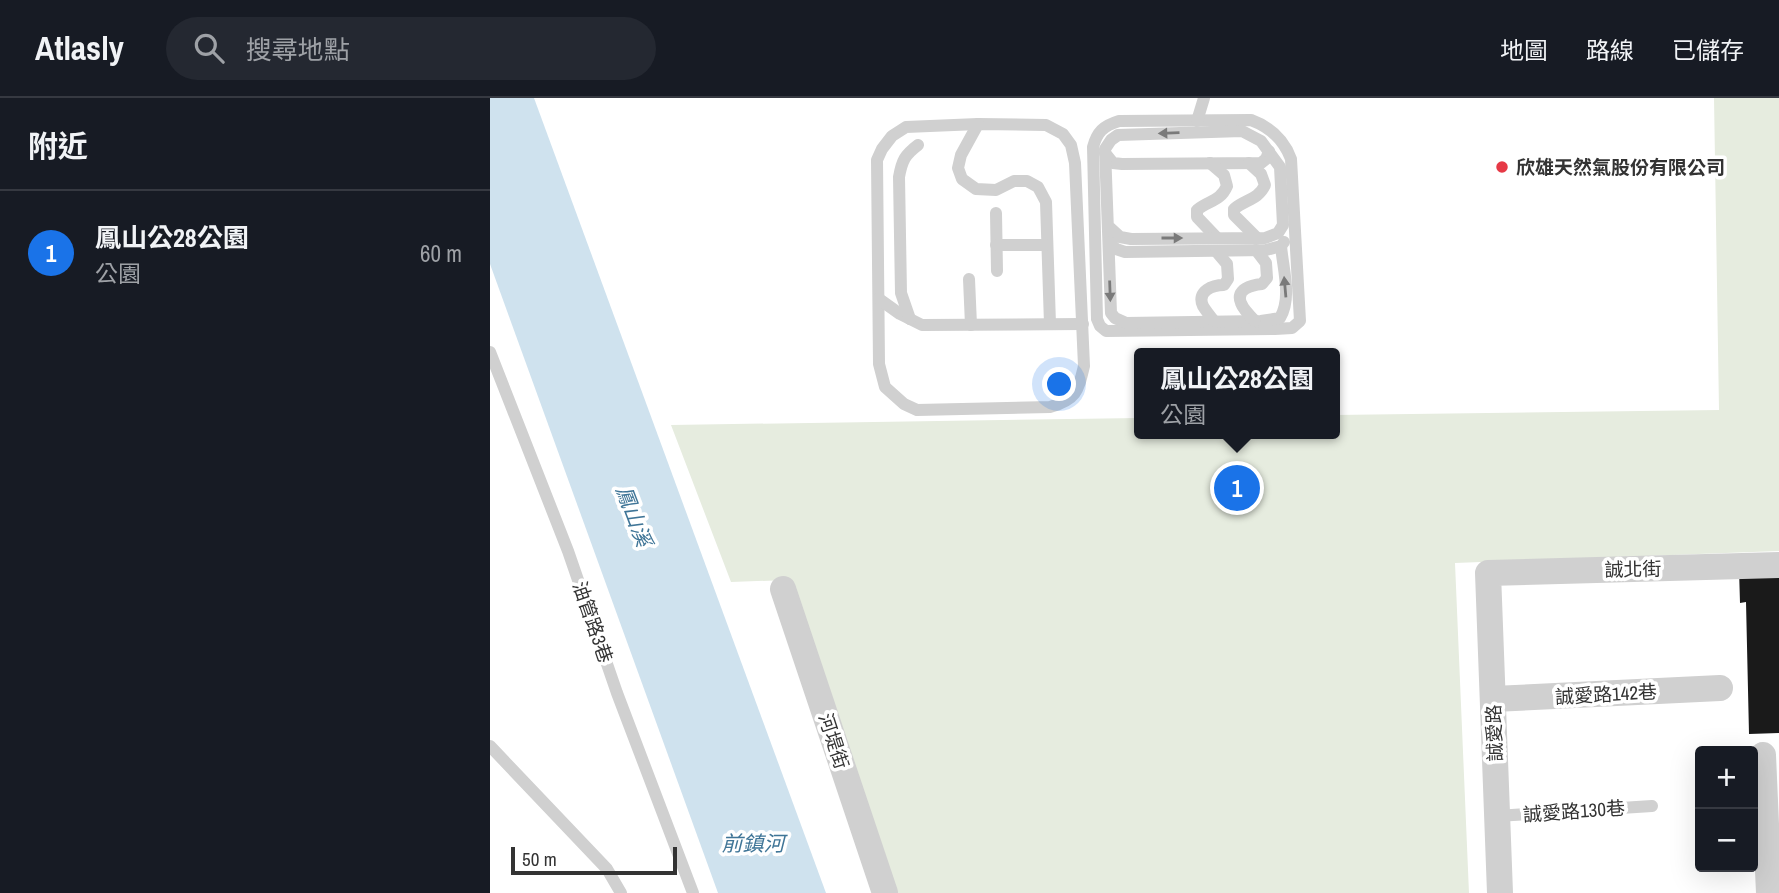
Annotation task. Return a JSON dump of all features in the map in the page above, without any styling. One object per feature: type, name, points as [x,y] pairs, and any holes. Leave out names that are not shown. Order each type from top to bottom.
[{"type":"street","name":"誠北街","points":[[1488,573],[1779,565]]},
{"type":"street","name":"誠愛路","points":[[1488,573],[1500,893]]},
{"type":"street","name":"河堤街","points":[[783,589],[885,893]]},
{"type":"street","name":"誠愛路142巷","points":[[1493,699],[1720,688]]},
{"type":"street","points":[[1763,755],[1769,893]]},
{"type":"lane","points":[[1197,121],[1204,98]]},
{"type":"lane","points":[[1251,120],[1280,167]]},
{"type":"lane","points":[[1216,244],[1125,251],[1116,249],[1109,242],[1102,226],[1093,147],[1097,133],[1107,125],[1119,121],[1251,120],[1273,133],[1287,148],[1291,159],[1300,321],[1292,328],[1106,331],[1097,319],[1095,288],[1102,226],[1105,149],[1111,140],[1118,135],[1242,131],[1265,146]]},
{"type":"lane","points":[[978,124],[961,155],[958,168],[962,178],[976,189],[996,190],[1014,181],[1027,181],[1038,187],[1046,202],[1050,324]]},
{"type":"lane","points":[[1046,125],[1063,134],[1071,145],[1076,163],[1078,227],[1084,366],[1078,389],[1066,402],[1050,407],[917,410],[904,404],[885,387],[879,364],[877,160],[892,136],[906,127],[1046,125]]},
{"type":"lane","points":[[1256,244],[1278,233],[1283,225],[1280,167],[1273,133]]},
{"type":"lane","points":[[910,319],[901,293],[900,177],[902,161],[918,145]]},
{"type":"lane","points":[[1105,153],[1113,163],[1122,164],[1261,163],[1266,159],[1265,146]]},
{"type":"lane","points":[[1210,163],[1224,175],[1227,186],[1223,195],[1197,210],[1197,217],[1227,264],[1228,279],[1224,285],[1209,287],[1201,299],[1214,321]]},
{"type":"lane","points":[[1249,163],[1261,174],[1265,185],[1261,194],[1234,209],[1234,215],[1256,244],[1266,263],[1267,278],[1262,284],[1252,285],[1242,291],[1240,298],[1241,305],[1255,321]]},
{"type":"lane","points":[[996,213],[997,271]]},
{"type":"lane","points":[[1078,227],[1102,226],[1120,237],[1131,239],[1256,244],[1266,250],[1281,246],[1294,230]]},
{"type":"lane","points":[[1109,242],[1111,313],[1126,323],[1255,321],[1280,318],[1285,310],[1286,298],[1281,246]]},
{"type":"lane","points":[[996,245],[1047,245]]},
{"type":"lane","points":[[969,279],[971,325]]},
{"type":"lane","points":[[879,299],[922,325],[1083,324]]},
{"type":"lane","name":"油管路3巷","points":[[490,352],[568,551],[617,693],[693,893]]},
{"type":"lane","points":[[490,746],[607,869],[621,893]]},
{"type":"lane","name":"誠愛路130巷","points":[[1497,816],[1651,806]]},
{"type":"shaded area","points":[[1714,98],[1779,98],[1779,551],[1455,563],[1469,893],[896,893],[789,580],[731,582],[671,425],[1134,418],[1134,439],[1340,439],[1340,415],[1719,410]]},
{"type":"water","name":"前鎮河","points":[[490,98],[534,98],[826,893],[718,893],[490,264]]},
{"type":"building","points":[[1779,568],[1779,733],[1749,734],[1746,602],[1740,603],[1739,569]]},
{"type":"place","name":"欣雄天然氣股份有限公司","points":[[1502,167]]},
{"type":"place","name":"鳳山公28公園","points":[[1237,488]]},
{"type":"water label","name":"鳳山溪","points":[[634,516]]}]
